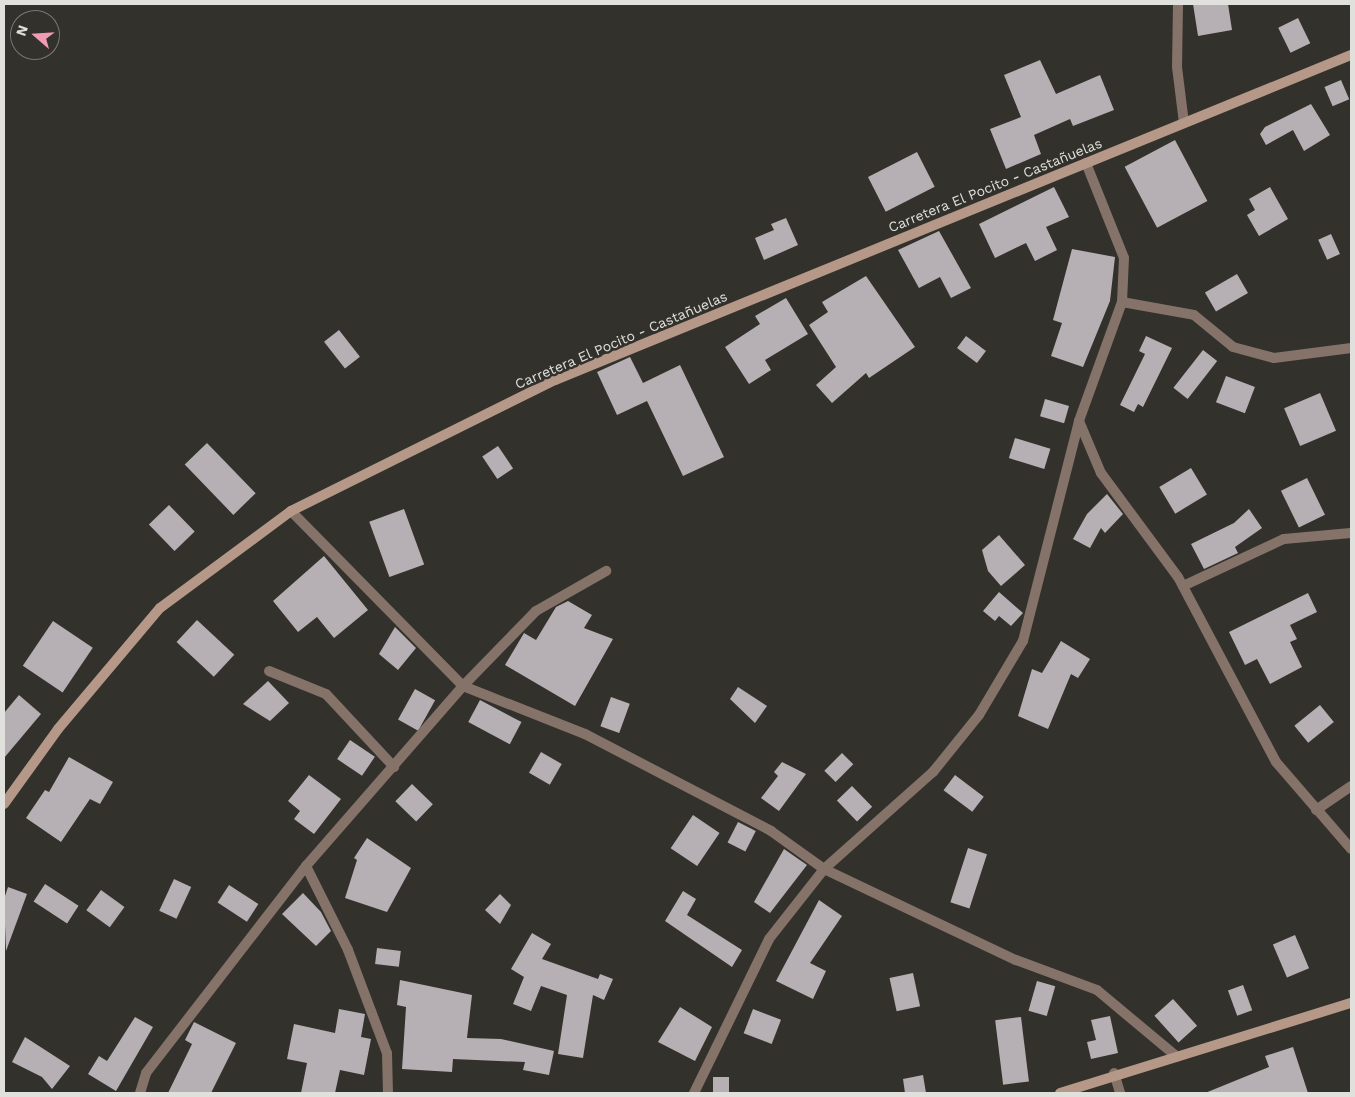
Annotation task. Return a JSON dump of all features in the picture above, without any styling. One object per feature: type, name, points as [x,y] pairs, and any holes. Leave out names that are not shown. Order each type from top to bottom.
[{"type":"main road","name":"Carretera El Pocito - Castañuelas","points":[[4,804],[58,729],[160,608],[291,511],[555,380],[1351,54]]},
{"type":"main road","points":[[1060,1093],[1114,1073],[1178,1057],[1351,1003]]},
{"type":"street","points":[[1178,4],[1177,67],[1184,123]]},
{"type":"street","points":[[694,1093],[769,939],[824,869],[933,772],[979,715],[1024,642],[1079,421],[1122,302],[1124,258],[1086,163]]},
{"type":"street","points":[[1122,302],[1194,315],[1233,347],[1274,358],[1351,348]]},
{"type":"street","points":[[1079,421],[1101,473],[1151,535],[1183,586],[1276,762],[1351,849]]},
{"type":"street","points":[[291,511],[463,686],[585,734],[772,830],[824,869],[1016,960],[1097,990],[1178,1057]]},
{"type":"street","points":[[1183,586],[1284,539],[1351,533]]},
{"type":"street","points":[[140,1093],[146,1073],[306,866],[463,686],[536,611],[606,571]]},
{"type":"street","points":[[269,672],[326,694],[394,767]]},
{"type":"street","points":[[1316,810],[1351,786]]},
{"type":"street","points":[[306,866],[348,950],[387,1053],[388,1093]]},
{"type":"street","points":[[1114,1073],[1120,1093]]},
{"type":"building","points":[[1193,4],[1228,4],[1232,30],[1198,36]]},
{"type":"building","points":[[1298,18],[1310,43],[1291,53],[1278,28]]},
{"type":"building","points":[[1040,60],[1056,94],[1100,75],[1114,110],[1073,126],[1070,119],[1034,135],[1041,154],[1006,169],[990,129],[1021,117],[1004,75]]},
{"type":"building","points":[[1341,80],[1349,99],[1333,106],[1324,87]]},
{"type":"building","points":[[1311,104],[1330,135],[1304,151],[1293,130],[1266,145],[1260,134],[1265,127]]},
{"type":"building","points":[[1175,140],[1207,201],[1157,228],[1125,167]]},
{"type":"building","points":[[917,152],[935,187],[886,212],[868,177]]},
{"type":"building","points":[[1054,187],[1069,217],[1046,227],[1057,250],[1035,261],[1026,243],[995,258],[979,224]]},
{"type":"building","points":[[1270,187],[1288,219],[1259,236],[1247,215],[1255,210],[1249,199]]},
{"type":"building","points":[[786,218],[798,245],[764,260],[755,238],[774,230],[771,224]]},
{"type":"building","points":[[939,231],[971,288],[951,298],[940,277],[919,288],[898,250]]},
{"type":"building","points":[[1331,234],[1340,254],[1327,260],[1318,240]]},
{"type":"building","points":[[1072,249],[1115,257],[1110,301],[1083,367],[1051,356],[1062,323],[1053,320]]},
{"type":"building","points":[[1237,274],[1248,293],[1216,312],[1205,292]]},
{"type":"building","points":[[866,276],[915,347],[869,378],[866,373],[832,403],[816,385],[836,367],[809,325],[828,312],[822,302]]},
{"type":"building","points":[[786,298],[808,334],[765,360],[771,370],[749,384],[725,347],[760,324],[755,316]]},
{"type":"building","points":[[339,330],[360,357],[345,368],[324,342]]},
{"type":"building","points":[[966,336],[986,351],[977,363],[957,348]]},
{"type":"building","points":[[1146,336],[1172,348],[1143,407],[1138,404],[1134,412],[1120,405],[1145,354],[1139,351]]},
{"type":"building","points":[[1203,350],[1217,361],[1188,399],[1173,388]]},
{"type":"building","points":[[630,357],[643,383],[680,365],[724,457],[683,476],[647,401],[617,415],[597,372]]},
{"type":"building","points":[[1226,376],[1255,387],[1245,413],[1216,402]]},
{"type":"building","points":[[1320,393],[1336,431],[1300,446],[1284,408]]},
{"type":"building","points":[[1045,399],[1069,406],[1064,423],[1040,416]]},
{"type":"building","points":[[1015,438],[1050,449],[1044,469],[1009,458]]},
{"type":"building","points":[[207,443],[256,493],[233,515],[185,465]]},
{"type":"building","points":[[498,446],[513,468],[497,479],[482,457]]},
{"type":"building","points":[[1191,468],[1207,495],[1175,514],[1159,487]]},
{"type":"building","points":[[1307,478],[1325,515],[1299,528],[1281,491]]},
{"type":"building","points":[[1107,494],[1123,514],[1105,533],[1101,528],[1090,548],[1073,539],[1087,514]]},
{"type":"building","points":[[169,505],[195,532],[175,551],[149,524]]},
{"type":"building","points":[[404,509],[424,564],[389,577],[369,522]]},
{"type":"building","points":[[1249,509],[1262,528],[1235,547],[1238,553],[1204,569],[1191,544],[1234,523]]},
{"type":"building","points":[[999,535],[1025,565],[1001,586],[988,571],[982,550]]},
{"type":"building","points":[[324,556],[368,610],[334,638],[317,617],[298,632],[273,601]]},
{"type":"building","points":[[999,592],[1023,613],[1011,626],[999,616],[995,621],[983,611]]},
{"type":"building","points":[[1308,593],[1317,612],[1290,625],[1297,639],[1290,642],[1302,667],[1270,684],[1257,659],[1245,665],[1229,632]]},
{"type":"building","points":[[568,601],[592,615],[584,628],[613,639],[575,706],[505,665],[524,633],[536,640],[556,607]]},
{"type":"building","points":[[197,620],[234,655],[214,677],[177,642]]},
{"type":"building","points":[[53,621],[93,648],[63,693],[23,666]]},
{"type":"building","points":[[395,627],[416,648],[398,670],[379,654]]},
{"type":"building","points":[[1061,641],[1090,659],[1078,678],[1071,674],[1048,729],[1018,716],[1032,669],[1042,673]]},
{"type":"building","points":[[268,681],[289,703],[270,721],[243,704]]},
{"type":"building","points":[[738,687],[767,706],[755,723],[730,699]]},
{"type":"building","points":[[415,689],[435,700],[418,731],[398,720]]},
{"type":"building","points":[[19,695],[41,714],[4,758],[4,713]]},
{"type":"building","points":[[611,697],[630,704],[619,733],[600,726]]},
{"type":"building","points":[[480,700],[521,722],[510,744],[468,722]]},
{"type":"building","points":[[1320,705],[1334,722],[1308,743],[1294,726]]},
{"type":"building","points":[[350,740],[375,757],[362,776],[337,759]]},
{"type":"building","points":[[541,752],[562,764],[550,785],[529,773]]},
{"type":"building","points":[[842,753],[853,764],[836,782],[824,771]]},
{"type":"building","points":[[69,757],[113,782],[100,804],[90,799],[61,842],[26,818],[45,790],[49,792]]},
{"type":"building","points":[[782,762],[806,774],[779,811],[761,798],[778,776],[774,772]]},
{"type":"building","points":[[309,775],[341,799],[314,834],[294,819],[300,811],[288,801]]},
{"type":"building","points":[[955,775],[984,797],[972,812],[944,790]]},
{"type":"building","points":[[412,784],[433,804],[416,821],[395,801]]},
{"type":"building","points":[[852,786],[872,807],[857,821],[837,801]]},
{"type":"building","points":[[693,815],[720,833],[697,866],[671,848]]},
{"type":"building","points":[[738,822],[756,831],[745,852],[728,842]]},
{"type":"building","points":[[367,838],[411,868],[387,912],[345,898],[357,860],[354,858]]},
{"type":"building","points":[[968,848],[987,854],[969,908],[950,902]]},
{"type":"building","points":[[784,849],[807,865],[770,913],[754,902]]},
{"type":"building","points":[[174,879],[191,887],[176,919],[159,911]]},
{"type":"building","points":[[45,884],[79,906],[67,923],[34,902]]},
{"type":"building","points":[[229,885],[258,904],[247,922],[218,903]]},
{"type":"building","points":[[8,887],[27,894],[6,951],[4,899]]},
{"type":"building","points":[[101,890],[124,907],[110,927],[86,910]]},
{"type":"building","points":[[683,891],[696,899],[687,915],[742,950],[732,967],[665,921]]},
{"type":"building","points":[[303,893],[321,912],[331,931],[316,946],[282,914]]},
{"type":"building","points":[[500,894],[511,905],[500,924],[485,910]]},
{"type":"building","points":[[819,900],[842,916],[810,963],[826,971],[813,999],[776,981]]},
{"type":"building","points":[[532,933],[551,944],[542,959],[598,979],[600,974],[613,979],[604,1000],[593,995],[583,1058],[558,1054],[567,995],[541,986],[531,1011],[513,1004],[524,977],[511,969]]},
{"type":"building","points":[[1295,935],[1309,968],[1287,978],[1273,944]]},
{"type":"building","points":[[377,948],[401,951],[399,967],[375,964]]},
{"type":"building","points":[[913,973],[920,1006],[897,1011],[890,978]]},
{"type":"building","points":[[400,980],[472,995],[467,1038],[501,1039],[554,1051],[549,1075],[523,1070],[525,1062],[453,1059],[452,1072],[402,1069],[406,1007],[397,1005]]},
{"type":"building","points":[[1037,981],[1055,986],[1047,1016],[1028,1011]]},
{"type":"building","points":[[1243,985],[1252,1010],[1237,1016],[1228,990]]},
{"type":"building","points":[[1173,999],[1197,1026],[1179,1042],[1154,1016]]},
{"type":"building","points":[[680,1007],[712,1027],[695,1061],[658,1042]]},
{"type":"building","points":[[339,1009],[365,1014],[361,1037],[371,1039],[364,1075],[340,1070],[335,1093],[301,1093],[307,1063],[287,1059],[294,1024],[335,1033]]},
{"type":"building","points":[[753,1009],[781,1020],[772,1044],[744,1033]]},
{"type":"building","points":[[1110,1016],[1118,1053],[1091,1059],[1087,1042],[1096,1040],[1091,1020]]},
{"type":"building","points":[[135,1017],[153,1027],[116,1091],[88,1074],[99,1056],[107,1061]]},
{"type":"building","points":[[1021,1017],[1029,1082],[1003,1085],[995,1020]]},
{"type":"building","points":[[194,1022],[236,1043],[211,1093],[168,1093],[192,1044],[185,1040]]},
{"type":"building","points":[[25,1037],[70,1066],[52,1089],[42,1077],[12,1062]]},
{"type":"building","points":[[1293,1047],[1308,1093],[1205,1093],[1269,1067],[1265,1056]]},
{"type":"building","points":[[923,1075],[926,1093],[905,1093],[903,1079]]},
{"type":"building","points":[[713,1077],[729,1077],[729,1093],[713,1093]]}]
